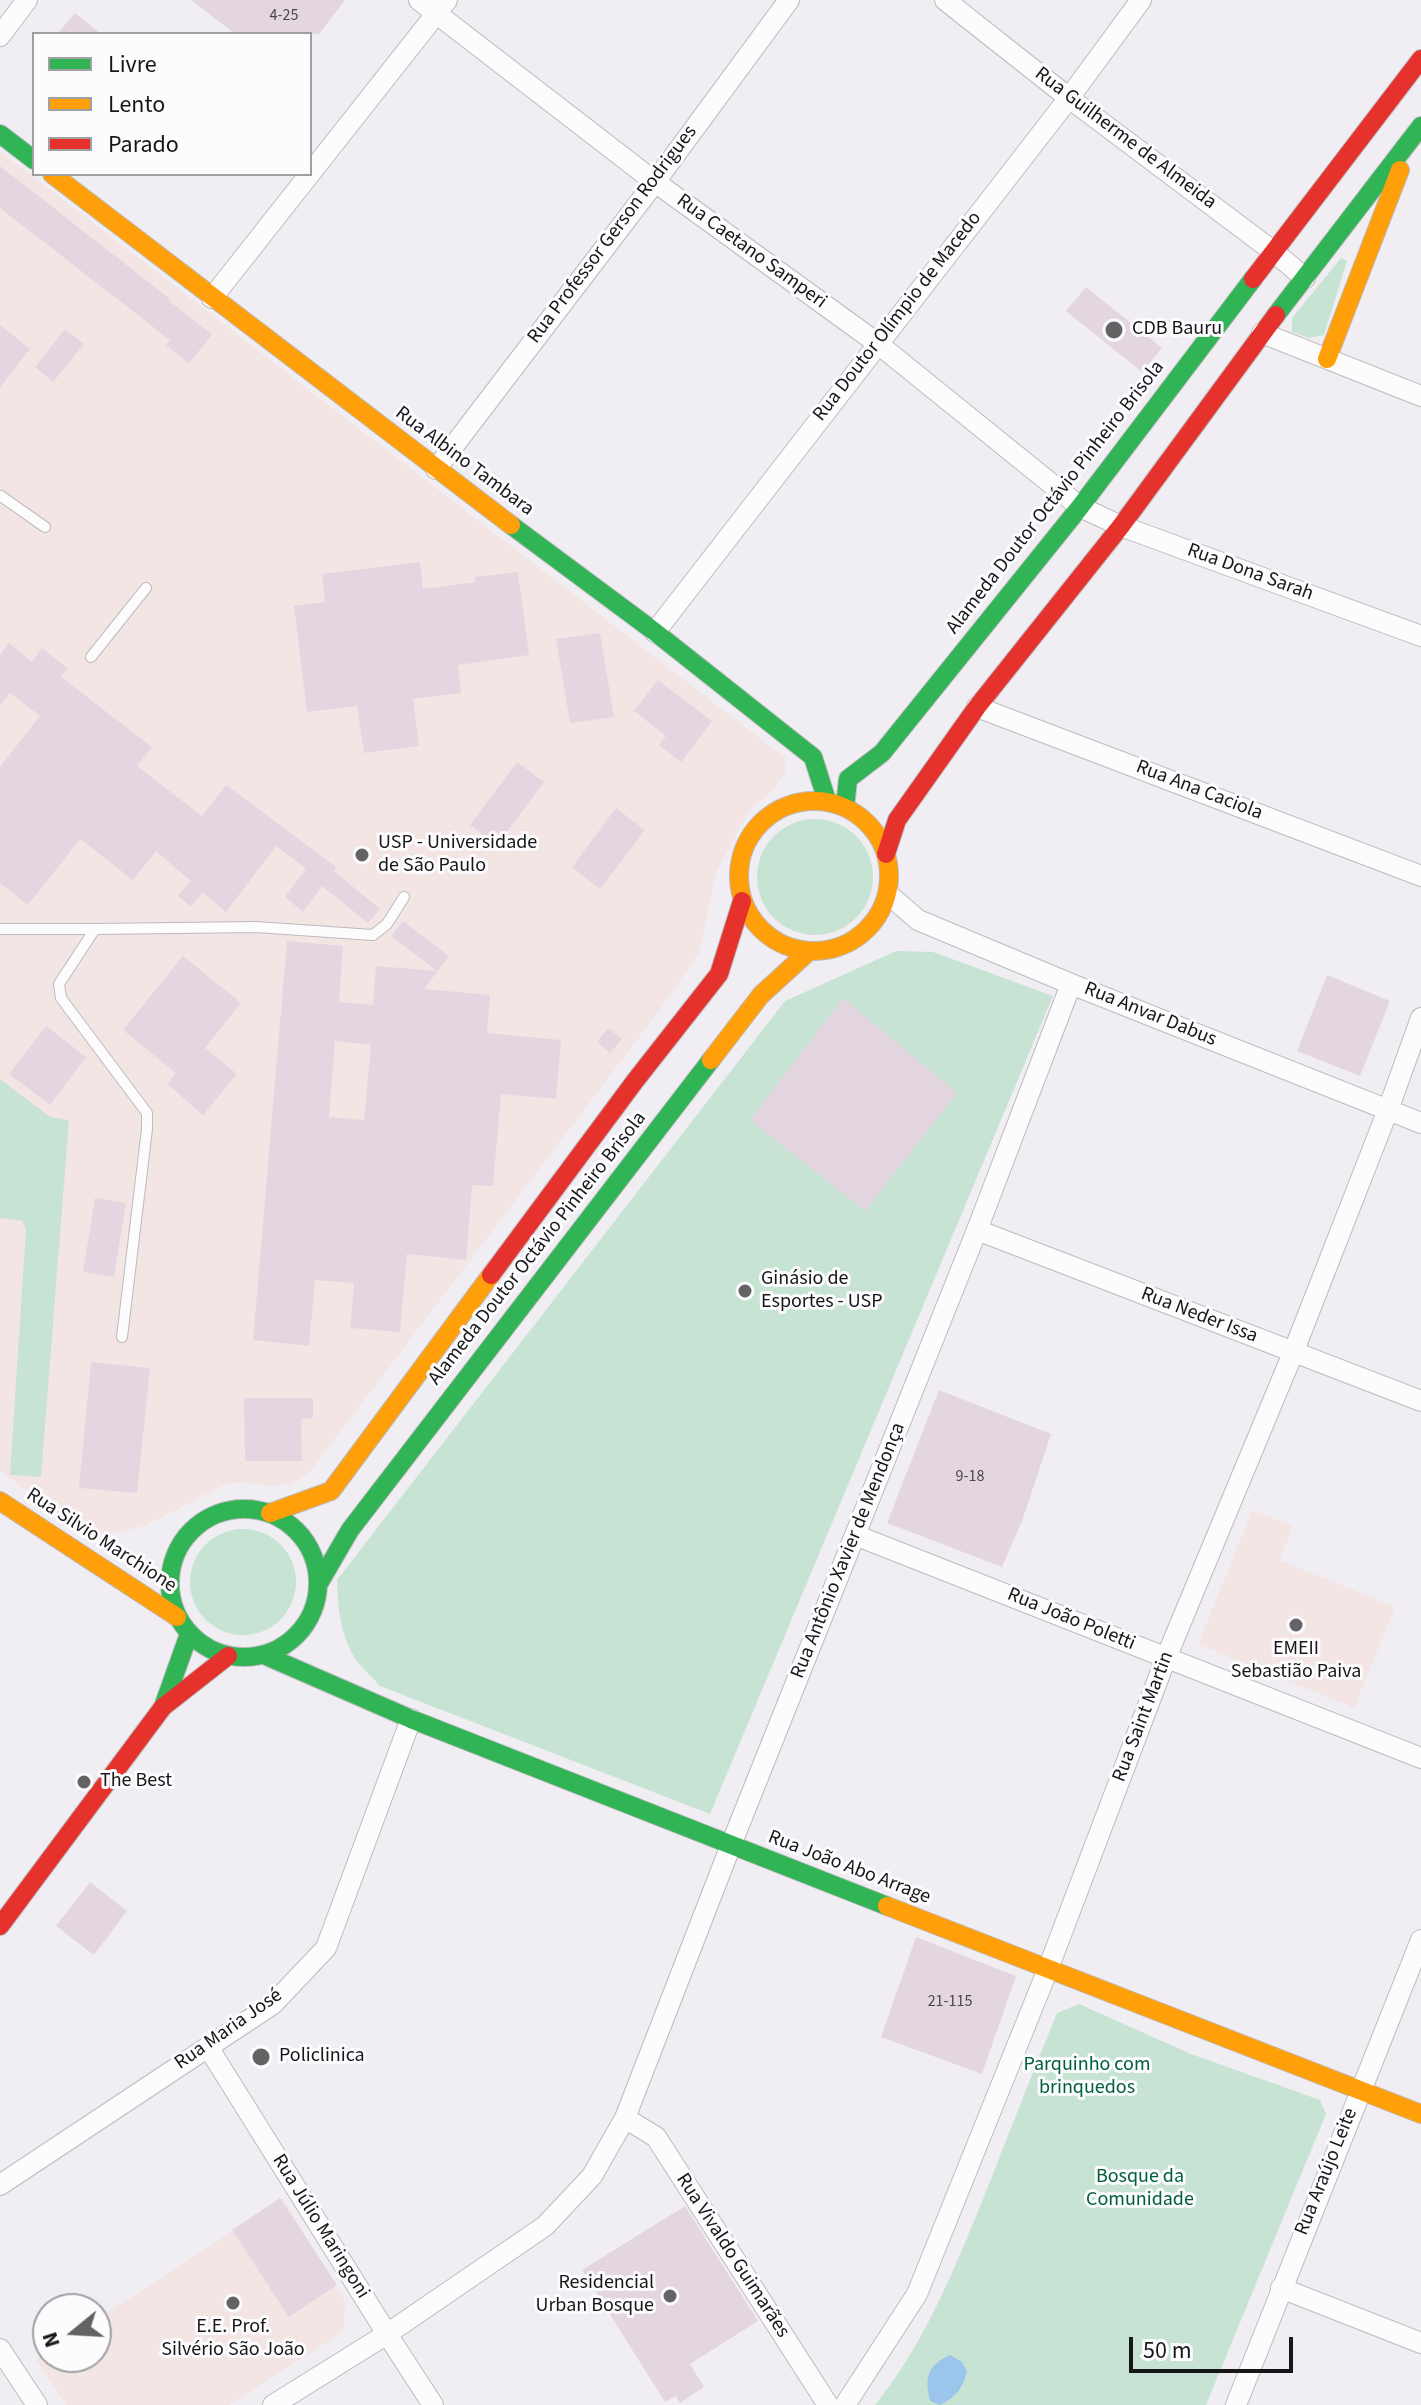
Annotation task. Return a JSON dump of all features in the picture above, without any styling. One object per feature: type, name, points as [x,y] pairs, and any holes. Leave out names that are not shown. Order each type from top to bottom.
[{"type":"street","points":[[0,36],[27,0]]},
{"type":"street","name":"Rua Caetano Samperi","points":[[419,0],[442,7],[655,182],[877,343],[1080,507]]},
{"type":"street","name":"Rua Professor Gerson Rodrigues","points":[[436,469],[789,0]]},
{"type":"street","name":"Rua Guilherme de Almeida","points":[[945,0],[1305,278]]},
{"type":"street","name":"Rua Doutor Olímpio de Macedo","points":[[655,632],[1069,98],[1141,0]]},
{"type":"street","points":[[312,171],[442,7]]},
{"type":"street","name":"Alameda Doutor Octávio Pinheiro Brisola","points":[[845,807],[848,779],[882,753],[1080,507],[1421,59]]},
{"type":"street","points":[[1327,359],[1417,131]]},
{"type":"street","name":"Alameda Doutor Octávio Pinheiro Brisola","points":[[888,894],[886,854],[897,820],[977,707],[1121,526],[1262,333],[1417,131]]},
{"type":"street","points":[[0,134],[32,158]]},
{"type":"street","name":"Rua Albino Tambara","points":[[55,176],[436,469],[655,632],[813,757],[827,801]]},
{"type":"street","points":[[212,298],[308,176]]},
{"type":"street","points":[[1262,333],[1421,396]]},
{"type":"street","name":"Rua Dona Sarah","points":[[1080,507],[1121,526],[1421,636]]},
{"type":"street","name":"Rua Ana Caciola","points":[[977,707],[1421,876]]},
{"type":"street","name":"Alameda Doutor Octávio Pinheiro Brisola","points":[[808,952],[751,1007],[359,1517],[318,1585],[314,1608],[303,1629],[285,1645],[264,1655],[246,1658],[228,1656],[207,1648],[189,1634],[177,1617],[169,1592],[171,1567],[180,1543],[197,1524],[219,1512],[245,1508],[270,1513],[331,1491],[654,1055],[719,974],[742,901],[738,875],[743,849],[756,827],[776,810],[801,801],[827,801],[863,818],[877,834],[886,854]]},
{"type":"street","points":[[742,901],[754,922],[771,938],[792,949],[808,952],[832,950],[862,935],[882,909],[888,894]]},
{"type":"street","name":"Rua Anvar Dabus","points":[[888,894],[918,920],[1421,1123]]},
{"type":"street","name":"Rua Antônio Xavier de Mendonça","points":[[273,2405],[387,2334],[545,2226],[592,2176],[625,2118],[977,1230],[1071,984]]},
{"type":"street","name":"Rua Saint Martin","points":[[845,2405],[917,2294],[1048,1969],[1166,1658],[1293,1353],[1421,1018]]},
{"type":"street","name":"Rua Neder Issa","points":[[977,1230],[1421,1401]]},
{"type":"street","name":"Rua Silvio Marchione","points":[[0,1501],[177,1617]]},
{"type":"street","points":[[270,1513],[290,1524],[305,1541],[315,1562],[318,1585]]},
{"type":"street","name":"Rua João Poletti","points":[[855,1535],[1421,1758]]},
{"type":"street","points":[[163,1707],[189,1634]]},
{"type":"street","name":"Rua João Abo Arrage","points":[[264,1655],[411,1719],[1421,2114]]},
{"type":"street","points":[[0,1926],[163,1707],[228,1656]]},
{"type":"street","name":"Rua Maria José","points":[[0,2185],[273,2004],[326,1948],[411,1719]]},
{"type":"street","name":"Rua Araújo Leite","points":[[1236,2405],[1421,1940]]},
{"type":"street","name":"Rua Júlio Maringoni","points":[[208,2047],[433,2405]]},
{"type":"street","name":"Rua Vivaldo Guimarães","points":[[625,2118],[656,2137],[828,2405]]},
{"type":"street","points":[[1281,2288],[1421,2343]]},
{"type":"street","points":[[0,2349],[37,2405]]},
{"type":"lane","points":[[1,496],[45,527]]},
{"type":"lane","points":[[91,657],[146,588]]},
{"type":"lane","points":[[0,929],[256,927],[373,935],[387,924],[404,897]]},
{"type":"lane","points":[[95,929],[59,984],[61,998],[147,1113],[122,1337]]},
{"type":"shaded area","name":"USP - Universidade de São Paulo","points":[[0,151],[784,757],[786,772],[773,790],[750,810],[717,870],[699,953],[659,1011],[309,1473],[291,1484],[226,1484],[145,1526],[99,1537],[67,1521],[0,1471]]},
{"type":"shaded area","name":"EMEII Sebastião Paiva","points":[[1252,1510],[1293,1526],[1280,1560],[1395,1607],[1354,1708],[1198,1644]]},
{"type":"shaded area","name":"E.E. Prof. Silvério São João","points":[[283,2198],[343,2298],[345,2307],[344,2326],[340,2334],[229,2405],[66,2405],[45,2373],[112,2373],[112,2310]]},
{"type":"green space","points":[[1341,258],[1347,261],[1324,335],[1309,338],[1292,332],[1292,318]]},
{"type":"green space","points":[[815,819],[837,824],[856,836],[868,855],[873,877],[868,899],[856,918],[837,930],[815,935],[793,930],[774,918],[762,899],[757,877],[762,855],[774,836],[793,824]]},
{"type":"green space","name":"Ginásio de Esportes - USP","points":[[896,951],[933,952],[1053,996],[710,1814],[380,1686],[349,1648],[341,1620],[337,1580],[785,1001]]},
{"type":"green space","points":[[0,1079],[50,1117],[69,1120],[41,1477],[10,1475],[26,1228],[22,1221],[0,1218]]},
{"type":"green space","points":[[243,1529],[263,1533],[280,1545],[292,1562],[296,1582],[292,1602],[280,1619],[263,1631],[243,1635],[223,1631],[206,1619],[194,1602],[190,1582],[194,1562],[206,1545],[223,1533]]},
{"type":"green space","name":"Bosque da Comunidade","points":[[1079,2004],[1191,2054],[1320,2100],[1326,2114],[1206,2405],[875,2405],[910,2355],[952,2273],[1057,2013]]},
{"type":"water","points":[[950,2355],[962,2362],[967,2372],[958,2392],[940,2405],[930,2401],[928,2379],[932,2368]]},
{"type":"building","points":[[191,0],[345,0],[319,34],[232,32]]},
{"type":"building","points":[[75,13],[99,32],[59,32]]},
{"type":"building","points":[[0,166],[212,335],[189,363],[166,345],[170,340],[0,208]]},
{"type":"building","name":"CDB Bauru","points":[[1086,287],[1162,348],[1142,372],[1066,311]]},
{"type":"building","points":[[0,325],[30,349],[0,387]]},
{"type":"building","points":[[65,329],[84,344],[53,382],[35,367]]},
{"type":"building","points":[[420,562],[423,589],[476,582],[475,577],[518,572],[529,655],[458,665],[461,693],[413,699],[419,746],[364,753],[357,706],[307,712],[294,606],[325,602],[322,574]]},
{"type":"building","points":[[600,633],[614,717],[570,723],[556,639]]},
{"type":"building","points":[[9,643],[32,662],[42,648],[68,669],[61,677],[152,747],[137,766],[202,816],[226,785],[336,867],[334,871],[380,909],[368,923],[322,886],[303,912],[285,897],[306,869],[276,846],[226,912],[203,892],[191,907],[178,896],[191,881],[156,851],[133,880],[80,839],[28,905],[0,883],[0,767],[40,716],[10,693],[0,706],[0,655]]},
{"type":"building","points":[[658,680],[712,721],[681,762],[659,745],[666,736],[634,711]]},
{"type":"building","points":[[517,762],[544,782],[503,837],[494,830],[488,838],[470,825]]},
{"type":"building","points":[[616,808],[645,830],[600,889],[572,867]]},
{"type":"building","points":[[403,921],[449,956],[424,989],[490,995],[487,1033],[561,1040],[556,1099],[501,1094],[493,1186],[472,1185],[466,1260],[407,1254],[400,1332],[350,1328],[354,1283],[315,1280],[309,1346],[253,1340],[287,941],[343,946],[339,1002],[373,1005],[376,966],[437,971],[391,936]],"holes":[[[335,1041],[371,1045],[364,1120],[329,1117]]]},
{"type":"building","points":[[183,956],[241,1003],[205,1048],[237,1074],[203,1115],[167,1084],[176,1073],[123,1030]]},
{"type":"building","points":[[1327,975],[1390,1001],[1360,1076],[1297,1051]]},
{"type":"building","points":[[843,998],[957,1093],[865,1211],[750,1120]]},
{"type":"building","points":[[46,1026],[86,1057],[50,1105],[9,1074]]},
{"type":"building","points":[[608,1028],[622,1039],[610,1053],[597,1042]]},
{"type":"building","points":[[95,1198],[126,1203],[114,1277],[83,1272]]},
{"type":"building","points":[[91,1362],[150,1368],[137,1493],[79,1488]]},
{"type":"building","points":[[939,1390],[1051,1434],[1022,1521],[1002,1567],[887,1523]]},
{"type":"building","points":[[244,1398],[313,1398],[313,1418],[301,1419],[302,1461],[245,1461]]},
{"type":"building","points":[[90,1882],[127,1911],[94,1955],[56,1926]]},
{"type":"building","points":[[916,1937],[1016,1976],[982,2074],[881,2037]]},
{"type":"building","points":[[280,2198],[337,2285],[289,2317],[232,2230]]},
{"type":"building","name":"Residencial Urban Bosque","points":[[685,2206],[758,2321],[690,2364],[704,2387],[680,2403],[676,2396],[665,2402],[582,2270]]},
{"type":"traffic: fast","points":[[1276,315],[1421,126]]},
{"type":"traffic: fast","points":[[0,134],[32,158]]},
{"type":"traffic: fast","points":[[845,807],[848,779],[882,753],[1080,507],[1253,279]]},
{"type":"traffic: fast","points":[[511,525],[655,632],[813,757],[827,801]]},
{"type":"traffic: fast","points":[[318,1585],[350,1530],[711,1060]]},
{"type":"traffic: fast","points":[[244,1509],[272,1514],[296,1531],[313,1555],[318,1583],[313,1611],[296,1635],[272,1652],[244,1657],[216,1652],[192,1635],[175,1611],[170,1583],[175,1555],[192,1531],[216,1514],[244,1509]]},
{"type":"traffic: fast","points":[[163,1707],[189,1634]]},
{"type":"traffic: fast","points":[[264,1655],[411,1719],[887,1906]]},
{"type":"traffic: slow","points":[[1327,359],[1400,170]]},
{"type":"traffic: slow","points":[[55,176],[511,525]]},
{"type":"traffic: slow","points":[[814,801],[843,807],[867,823],[883,847],[889,876],[883,905],[867,929],[843,945],[814,951],[785,945],[761,929],[745,905],[739,876],[745,847],[761,823],[785,807],[814,801]]},
{"type":"traffic: slow","points":[[711,1060],[761,995],[808,952]]},
{"type":"traffic: slow","points":[[270,1513],[331,1491],[491,1275]]},
{"type":"traffic: slow","points":[[0,1501],[177,1617]]},
{"type":"traffic: slow","points":[[887,1906],[1421,2114]]},
{"type":"traffic: jam","points":[[1253,279],[1421,59]]},
{"type":"traffic: jam","points":[[886,854],[897,820],[977,707],[1121,526],[1276,315]]},
{"type":"traffic: jam","points":[[491,1275],[719,974],[742,901]]},
{"type":"traffic: jam","points":[[0,1926],[163,1707],[228,1656]]},
{"type":"place","name":"CDB Bauru","points":[[1114,330]]},
{"type":"place","name":"USP - Universidade de São Paulo","points":[[362,855]]},
{"type":"place","name":"Ginásio de Esportes - USP","points":[[745,1291]]},
{"type":"place","name":"EMEII Sebastião Paiva","points":[[1296,1625]]},
{"type":"place","name":"The Best","points":[[84,1782]]},
{"type":"place","name":"Policlinica","points":[[261,2057]]},
{"type":"place","name":"Residencial Urban Bosque","points":[[670,2296]]},
{"type":"place","name":"E.E. Prof. Silvério São João","points":[[233,2303]]},
{"type":"park label","name":"Parquinho com brinquedos","points":[[1087,2078]]}]
